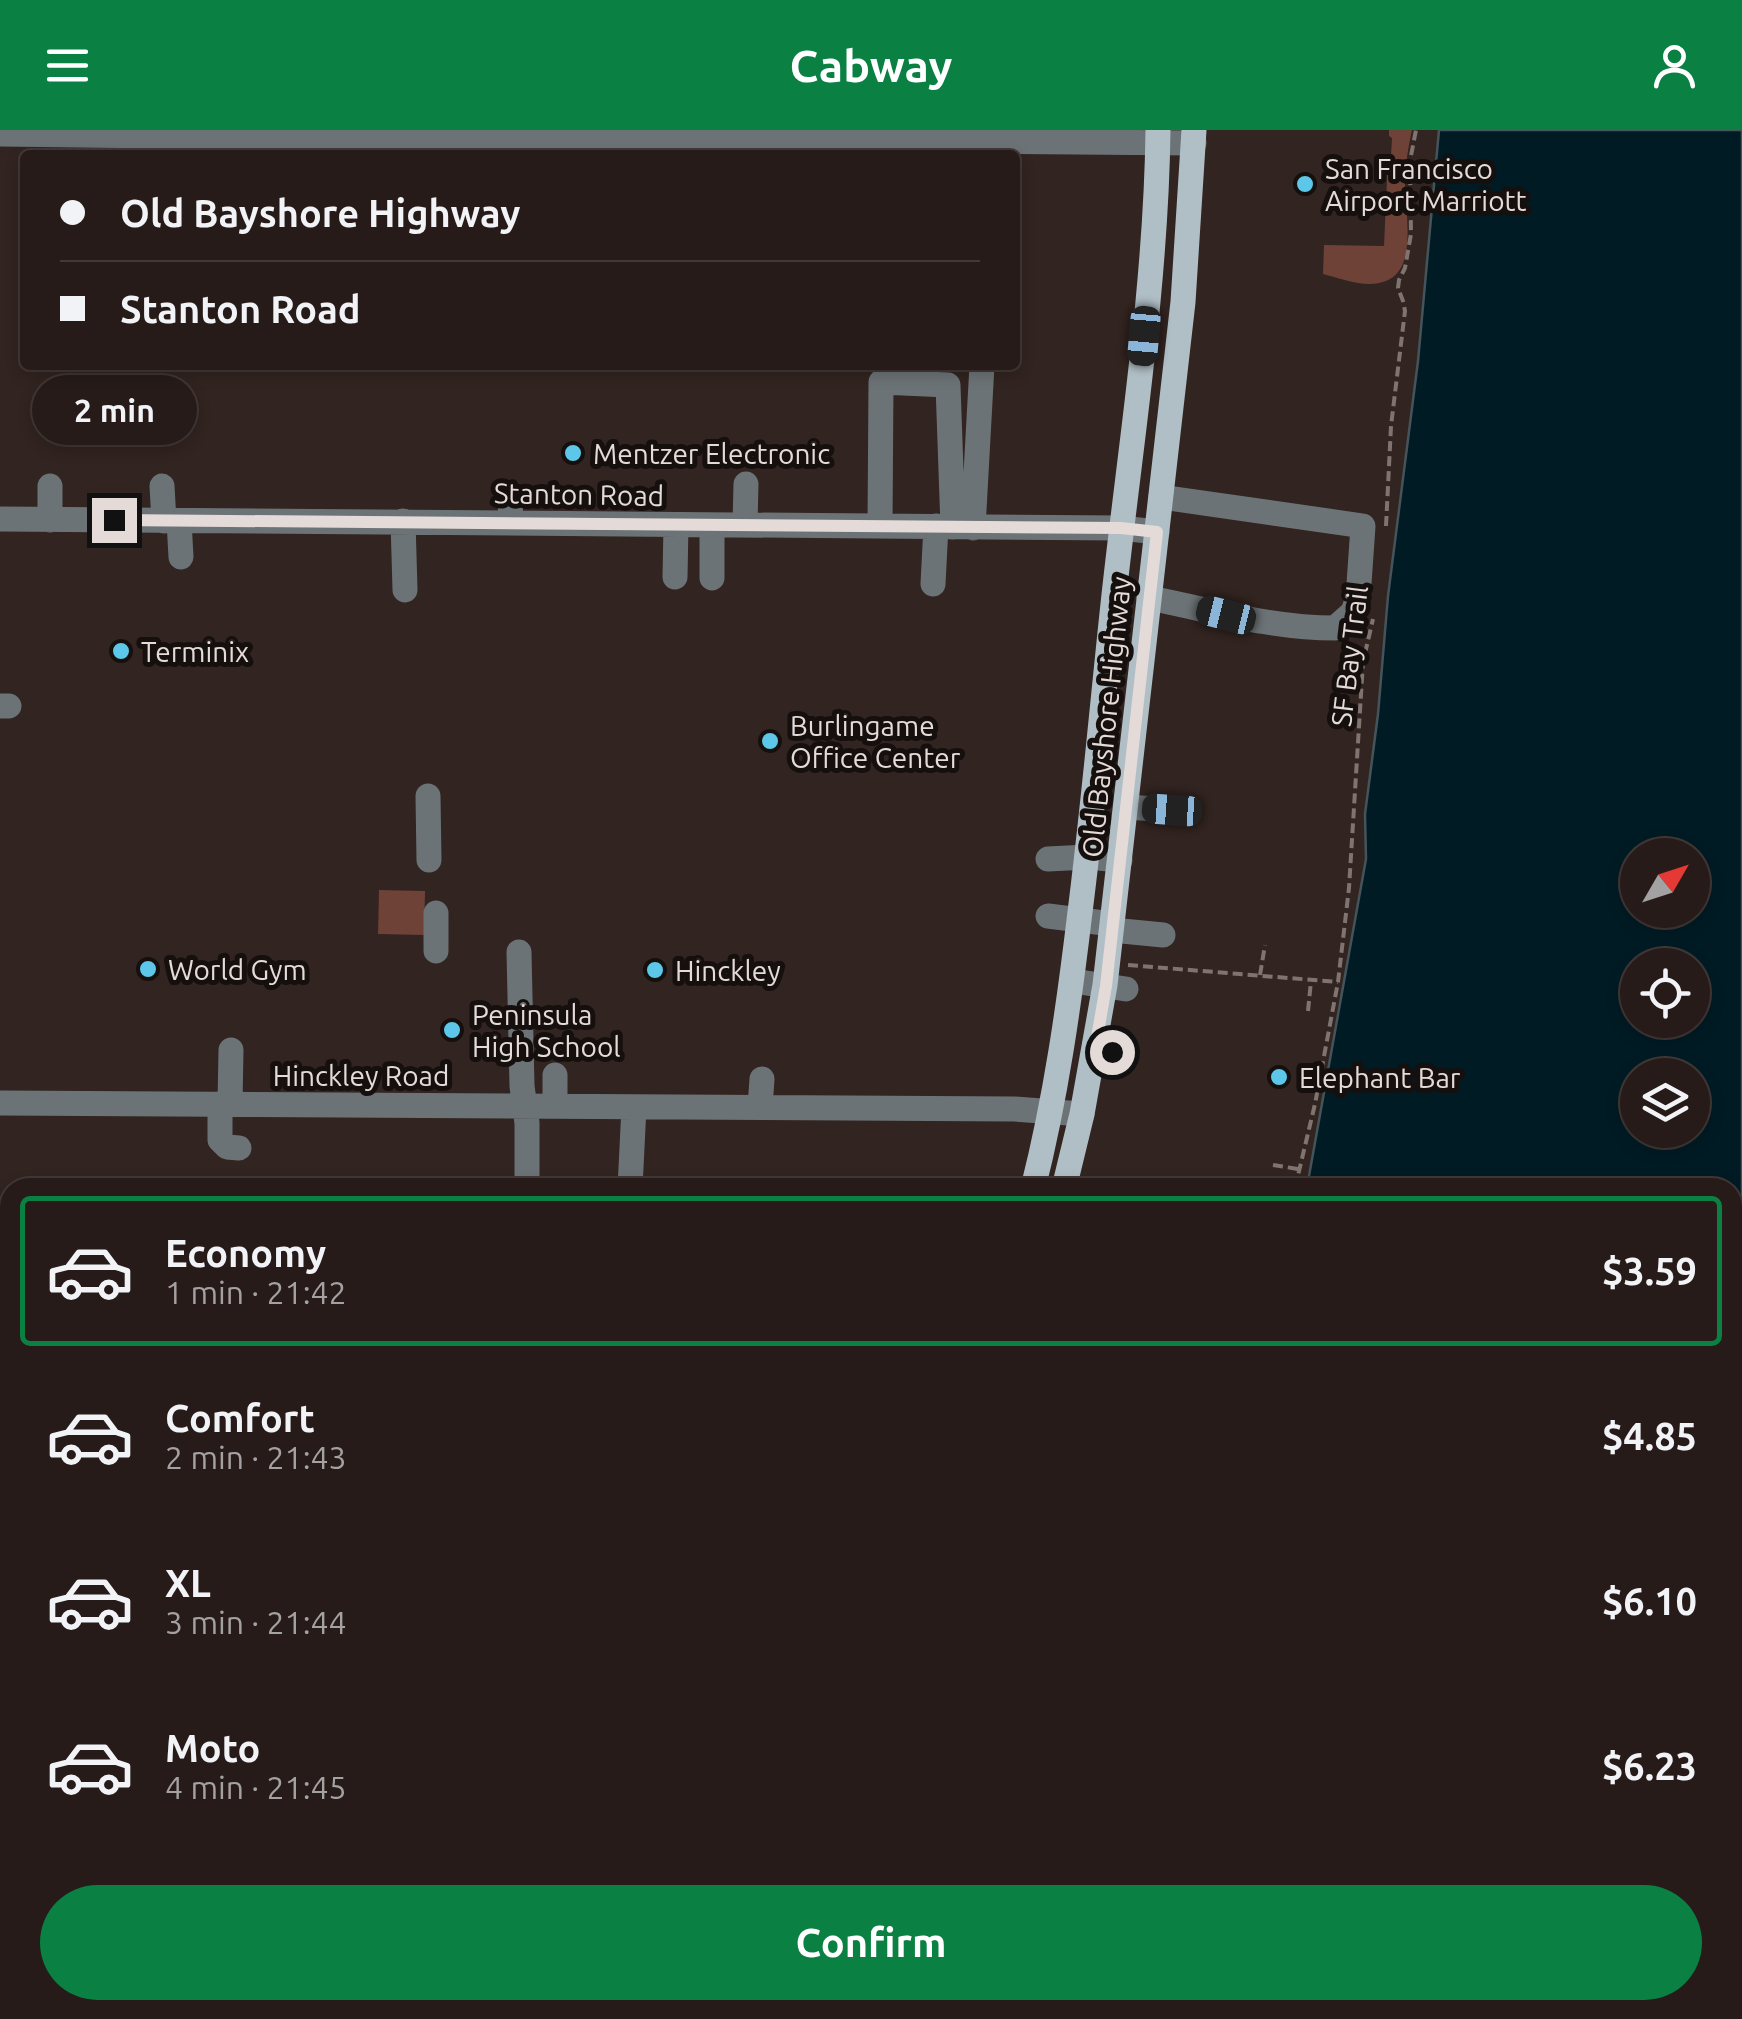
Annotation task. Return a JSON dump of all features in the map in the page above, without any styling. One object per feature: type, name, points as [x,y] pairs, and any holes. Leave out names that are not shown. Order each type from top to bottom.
[{"type":"main road","name":"Old Bayshore Highway","points":[[1035,1178],[1051,1112],[1073,980],[1140,375],[1158,136]]},
{"type":"main road","name":"Old Bayshore Highway","points":[[1074,1175],[1082,1114],[1103,1051],[1113,979],[1112,927],[1183,302],[1194,137]]},
{"type":"street","points":[[0,134],[195,139],[275,146],[522,140],[641,146],[708,135],[777,141],[861,135],[993,148],[1194,137]]},
{"type":"street","points":[[933,584],[954,527],[981,370]]},
{"type":"street","points":[[880,526],[881,374],[948,385],[954,527]]},
{"type":"street","points":[[746,484],[746,525]]},
{"type":"street","points":[[50,486],[50,520]]},
{"type":"street","points":[[162,486],[181,557]]},
{"type":"street","points":[[510,523],[511,496]]},
{"type":"street","points":[[1149,598],[1245,620],[1304,628],[1334,628],[1352,612],[1358,598],[1364,526],[1161,497]]},
{"type":"street","name":"Stanton Road","points":[[0,519],[50,520],[90,529],[137,529],[172,521],[299,512],[370,510],[404,522],[510,523],[640,512],[676,524],[1121,528],[1157,532]]},
{"type":"street","points":[[404,522],[405,590]]},
{"type":"street","points":[[675,577],[676,524]]},
{"type":"street","points":[[712,525],[712,578]]},
{"type":"street","points":[[428,796],[429,860]]},
{"type":"street","points":[[1126,807],[1172,810]]},
{"type":"street","points":[[1048,859],[1120,860]]},
{"type":"street","points":[[436,913],[436,951]]},
{"type":"street","points":[[1048,916],[1163,935]]},
{"type":"street","points":[[519,952],[528,1178]]},
{"type":"street","points":[[1073,980],[1113,979]]},
{"type":"street","points":[[231,1050],[220,1140],[227,1147],[239,1148]]},
{"type":"street","points":[[554,1106],[555,1075]]},
{"type":"street","points":[[756,1113],[762,1079]]},
{"type":"street","name":"Hinckley Road","points":[[0,1103],[159,1112],[225,1104],[395,1117],[523,1105],[756,1113],[810,1107],[858,1118],[1014,1108],[1082,1114]]},
{"type":"street","points":[[630,1178],[634,1107]]},
{"type":"path","points":[[1384,537],[1391,426],[1405,311],[1398,288],[1411,234],[1409,180],[1416,130]]},
{"type":"path","name":"SF Bay Trail","points":[[1298,1178],[1338,982],[1349,888],[1363,662],[1375,607]]},
{"type":"path","points":[[1260,976],[1265,945]]},
{"type":"path","points":[[1113,979],[1260,976],[1338,982]]},
{"type":"path","points":[[1308,1011],[1312,979]]},
{"type":"path","points":[[1273,1166],[1300,1169]]},
{"type":"shaded area","points":[[1389,130],[1412,130],[1405,185],[1408,238],[1402,265],[1386,281],[1371,284],[1323,274],[1324,245],[1384,246],[1392,138]]},
{"type":"shaded area","points":[[379,890],[425,891],[424,935],[378,934]]},
{"type":"water","points":[[1439,130],[1742,130],[1742,1178],[1309,1178],[1366,859],[1365,814],[1388,596],[1418,361]]},
{"type":"place","name":"San Francisco Airport Marriott","points":[[1305,184]]},
{"type":"place","name":"Mentzer Electronic","points":[[573,453]]},
{"type":"place","name":"Terminix","points":[[121,651]]},
{"type":"place","name":"Burlingame Office Center","points":[[770,741]]},
{"type":"place","name":"World Gym","points":[[148,969]]},
{"type":"place","name":"Hinckley","points":[[655,970]]},
{"type":"place","name":"Peninsula High School","points":[[452,1030]]},
{"type":"place","name":"Elephant Bar","points":[[1279,1077]]},
{"type":"route","points":[[114,520],[1121,528],[1157,532],[1106,986],[1095,1049],[1112,1052]]}]
